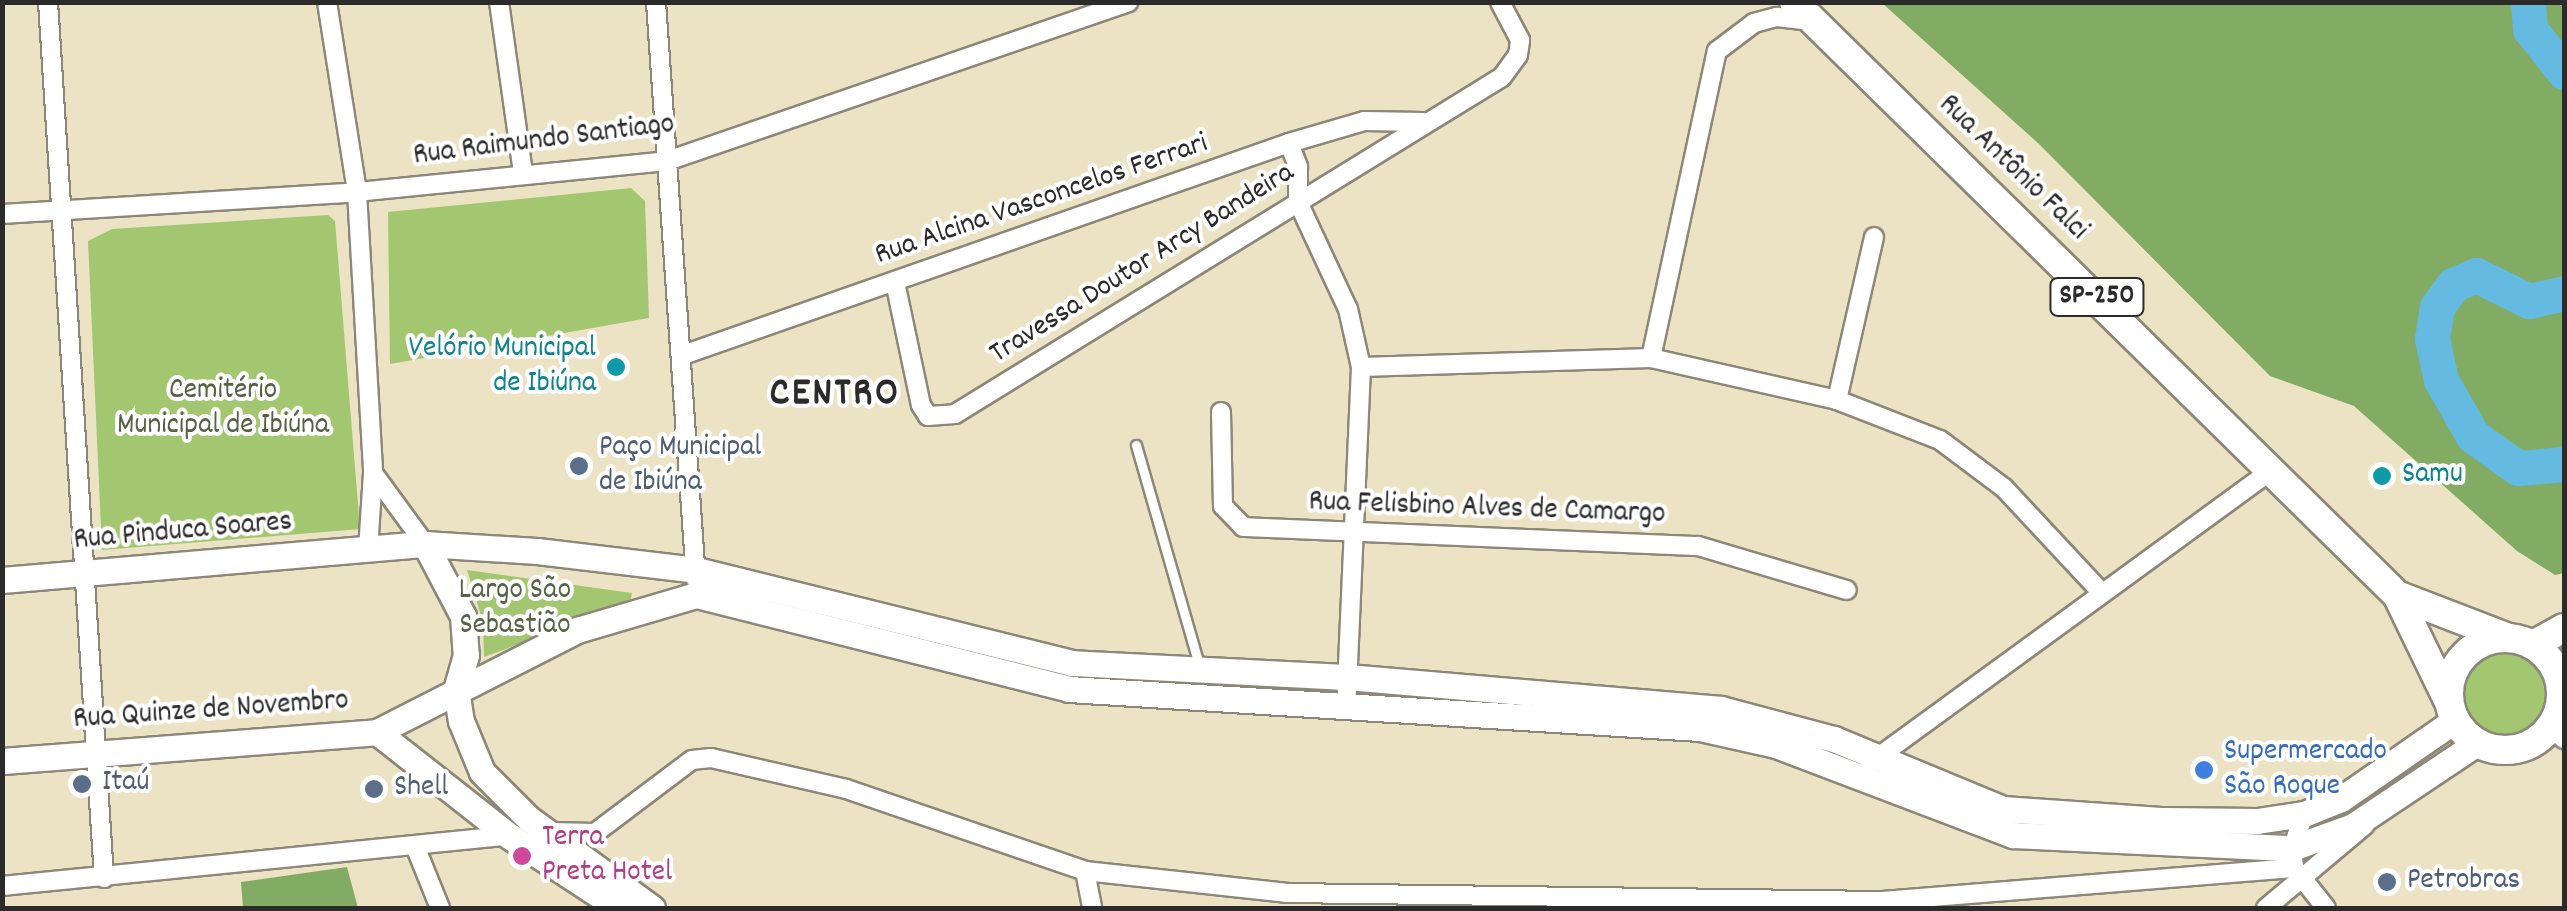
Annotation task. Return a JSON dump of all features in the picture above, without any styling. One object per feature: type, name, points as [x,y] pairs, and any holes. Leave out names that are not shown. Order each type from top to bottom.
[{"type":"main road","name":"Rua Antônio Falci","points":[[1804,12],[2397,594],[2452,711]]},
{"type":"main road","name":"Rua Pinduca Soares","points":[[2,580],[426,544],[696,583],[1070,676]]},
{"type":"main road","points":[[426,544],[463,616],[466,656],[456,690],[460,720],[482,772],[549,831],[652,908]]},
{"type":"main road","name":"Rua Quinze de Novembro","points":[[2,761],[377,732],[578,630],[696,583]]},
{"type":"main road","name":"Rua Antônio Falci","points":[[2397,594],[2520,641]]},
{"type":"main road","points":[[1070,676],[1207,698],[1700,728],[1868,767],[2003,809],[2161,820],[2258,821],[2304,814],[2356,790],[2452,711],[2449,682],[2470,649],[2520,641],[2564,628]]},
{"type":"main road","points":[[1070,676],[1201,671],[1348,677],[1721,710],[1834,738],[1868,767],[2013,835],[2256,847],[2296,866],[2477,743],[2516,749],[2559,722],[2559,677],[2520,641]]},
{"type":"main road","name":"SP-250","points":[[2452,711],[2477,743]]},
{"type":"main road","points":[[377,732],[510,836],[619,908]]},
{"type":"main road","points":[[2247,872],[2256,847]]},
{"type":"street","points":[[48,2],[80,574],[104,878]]},
{"type":"street","points":[[328,2],[356,192],[373,474],[368,550]]},
{"type":"street","points":[[498,2],[523,173]]},
{"type":"street","points":[[656,2],[696,583]]},
{"type":"street","name":"Rua Raimundo Santiago","points":[[2,214],[58,215],[356,192],[667,160],[1128,2]]},
{"type":"street","name":"Travessa Doutor Arcy Bandeira","points":[[894,282],[921,405],[938,418],[955,414],[1423,122],[1502,77],[1518,55],[1520,40],[1500,2]]},
{"type":"street","points":[[1651,358],[1717,51],[1754,23],[1804,12]]},
{"type":"street","name":"Rua Alcina Vasconcelos Ferrari","points":[[683,355],[1289,142],[1364,121],[1423,122]]},
{"type":"street","points":[[1289,142],[1298,167],[1298,202],[1348,310],[1361,367],[1346,708]]},
{"type":"street","points":[[1836,400],[1874,237]]},
{"type":"street","points":[[1361,367],[1651,358],[1836,400],[1940,440],[2004,488],[2100,591]]},
{"type":"street","name":"Rua Felisbino Alves de Camargo","points":[[1221,412],[1223,506],[1230,520],[1243,527],[1698,546],[1847,590]]},
{"type":"street","points":[[1868,767],[2100,591],[2273,469]]},
{"type":"street","points":[[373,474],[426,544]]},
{"type":"street","points":[[2,886],[549,831],[595,833],[692,760],[738,759],[1085,870],[1286,901],[1928,903],[2296,866]]},
{"type":"street","points":[[2266,908],[2296,866],[2380,810]]},
{"type":"street","points":[[2304,814],[2296,866],[2326,908]]},
{"type":"street","points":[[414,846],[440,908]]},
{"type":"street","points":[[1085,870],[1092,908]]},
{"type":"lane","points":[[1136,446],[1207,698]]},
{"type":"green space","points":[[1882,3],[2564,3],[2564,573],[2555,575],[2517,551],[2354,406],[2270,376],[2039,144]]},
{"type":"green space","name":"Cemitério Municipal de Ibiúna","points":[[631,188],[645,201],[649,318],[390,364],[388,212]]},
{"type":"green space","name":"Cemitério Municipal de Ibiúna","points":[[328,215],[335,221],[360,529],[102,550],[88,241],[112,229]]},
{"type":"green space","name":"Largo São Sebastião","points":[[467,570],[632,593],[630,603],[484,657],[483,622]]},
{"type":"green space","points":[[2497,649],[2515,649],[2531,656],[2543,668],[2550,693],[2543,718],[2531,730],[2515,737],[2497,737],[2481,730],[2469,718],[2462,702],[2462,684],[2469,668],[2481,656]]},
{"type":"green space","points":[[347,867],[358,908],[243,908],[241,882]]},
{"type":"waterway","points":[[2528,2],[2530,29],[2564,72]]},
{"type":"waterway","points":[[2564,293],[2529,301],[2476,275],[2453,285],[2437,307],[2432,339],[2441,380],[2473,436],[2518,468],[2564,464]]},
{"type":"place","name":"Velório Municipal de Ibiúna","points":[[616,367]]},
{"type":"place","name":"Paço Municipal de Ibiúna","points":[[579,466]]},
{"type":"place","name":"Samu","points":[[2382,476]]},
{"type":"place","name":"Supermercado São Roque","points":[[2204,770]]},
{"type":"place","name":"Itaú","points":[[82,784]]},
{"type":"place","name":"Shell","points":[[374,789]]},
{"type":"place","name":"Terra Preta Hotel","points":[[522,856]]},
{"type":"place","name":"Petrobras","points":[[2387,882]]},
{"type":"district","name":"CENTRO","points":[[835,396]]}]
